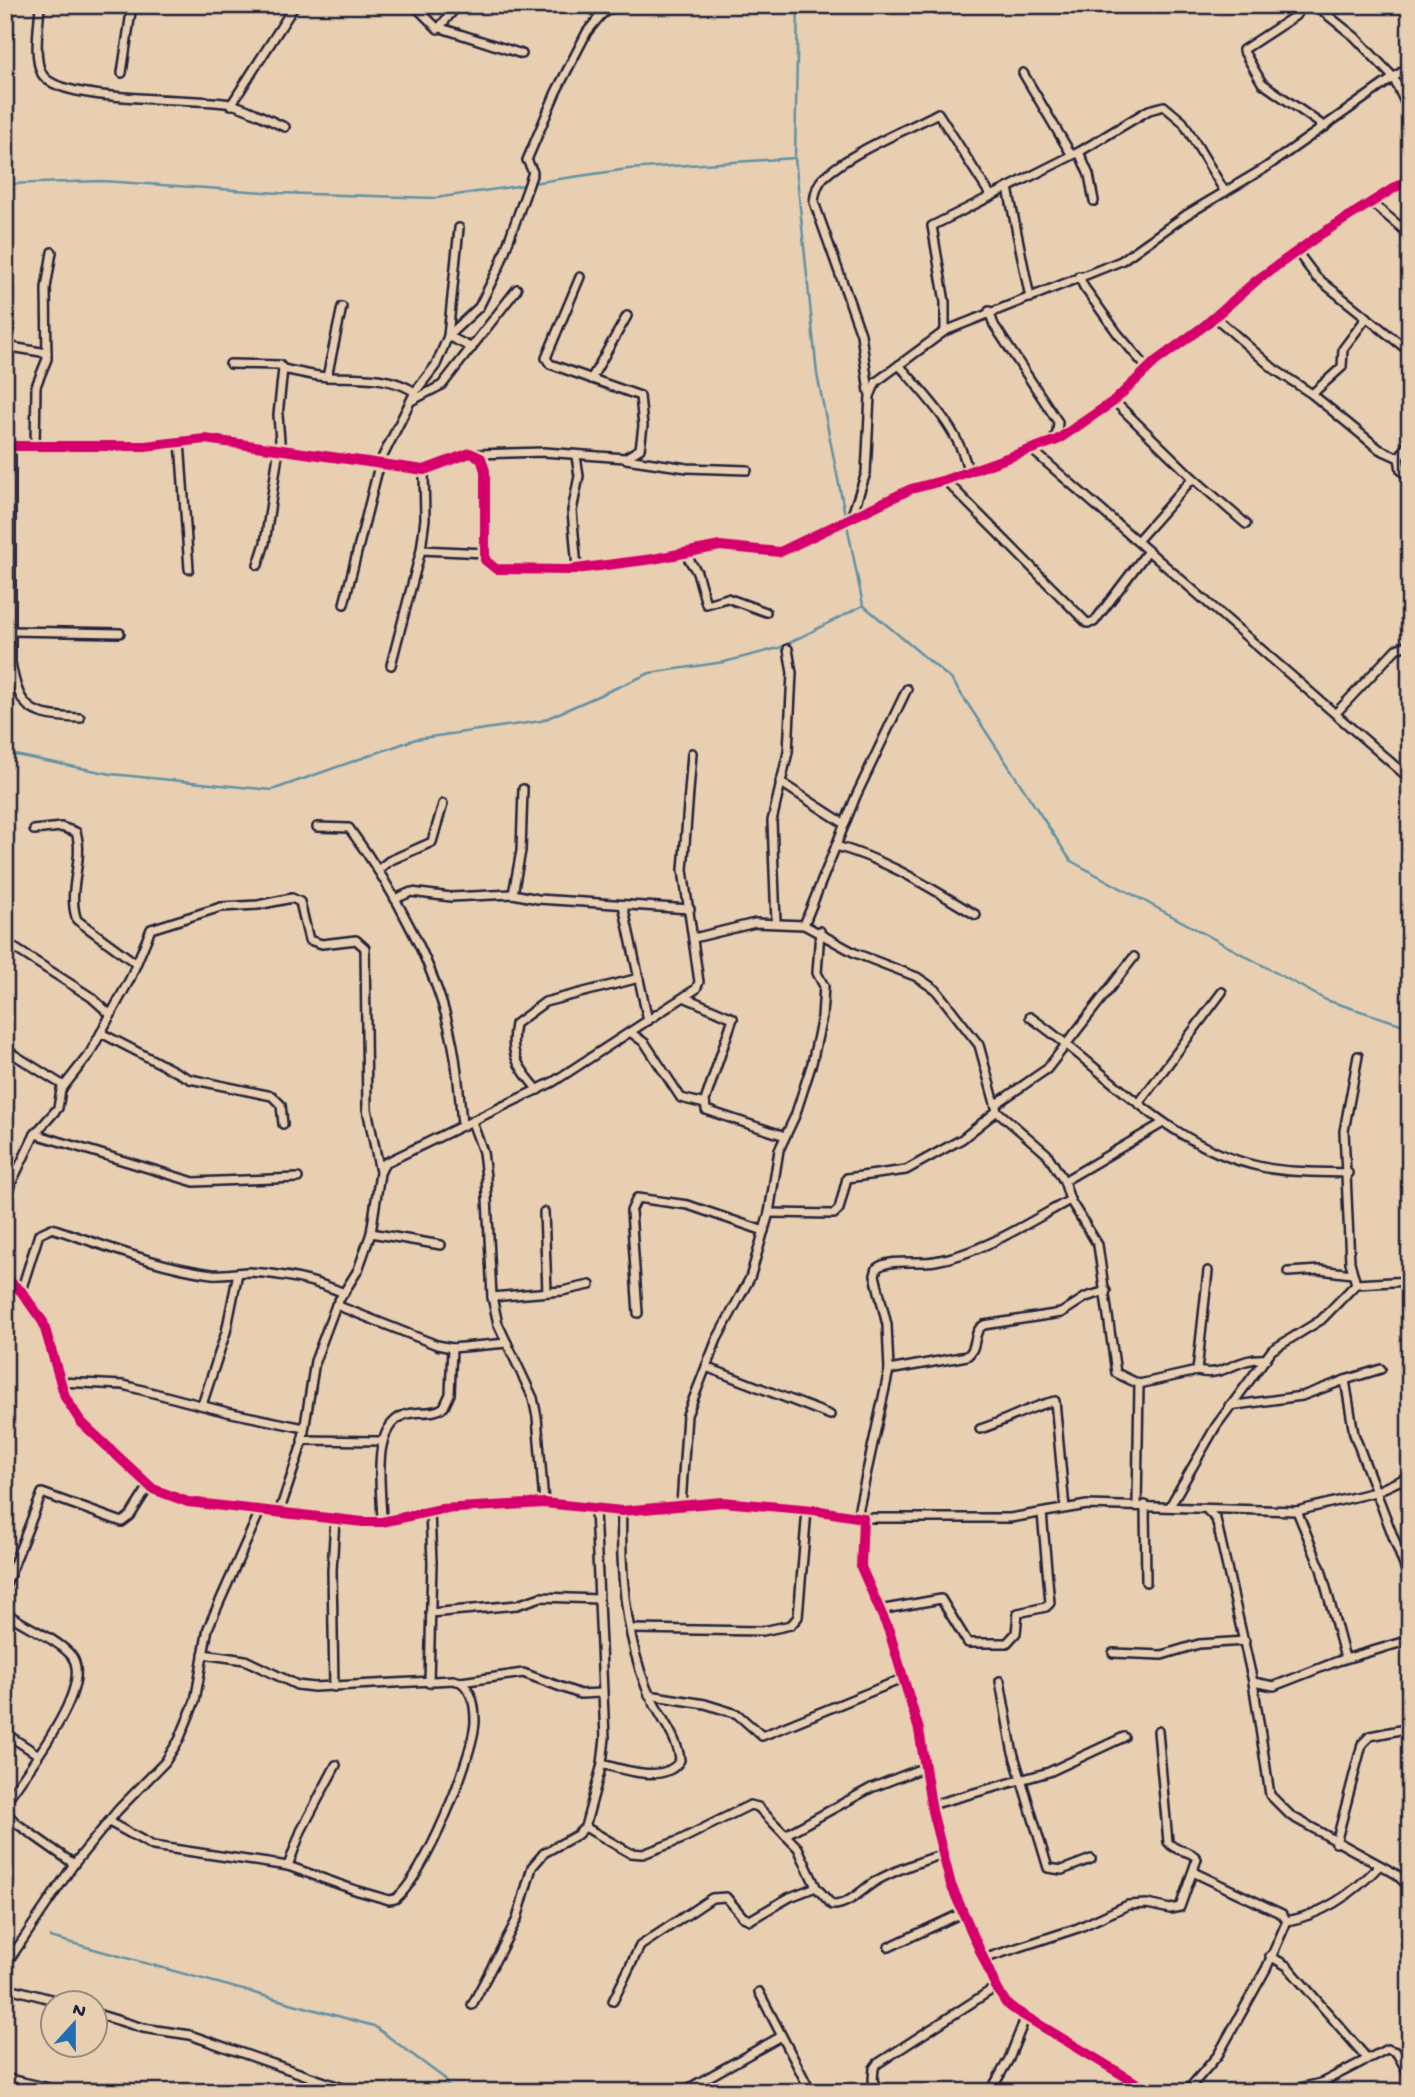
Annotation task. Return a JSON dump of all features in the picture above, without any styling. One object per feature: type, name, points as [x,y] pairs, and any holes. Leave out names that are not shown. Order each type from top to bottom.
[{"type":"street","points":[[40,5],[38,54],[41,72],[50,82],[122,98],[231,104],[285,127]]},
{"type":"street","points":[[122,73],[132,5]]},
{"type":"street","points":[[231,104],[295,5]]},
{"type":"street","points":[[414,5],[436,28],[522,54]]},
{"type":"street","points":[[441,28],[458,5]]},
{"type":"street","points":[[586,5],[601,15]]},
{"type":"street","points":[[448,336],[479,307],[500,265],[533,172],[527,160],[528,155],[556,92],[587,32],[601,15],[615,5]]},
{"type":"street","points":[[1304,5],[1295,16],[1243,50],[1262,83],[1325,127]]},
{"type":"street","points":[[1315,5],[1355,37],[1392,76],[1410,113]]},
{"type":"street","points":[[870,396],[876,382],[945,331],[989,311],[1030,298],[1079,275],[1121,261],[1364,101],[1392,76],[1410,65]]},
{"type":"street","points":[[1023,73],[1075,153],[1094,201]]},
{"type":"street","points":[[945,331],[945,302],[932,226],[1075,153],[1149,110],[1164,106],[1183,122],[1225,192]]},
{"type":"street","points":[[851,518],[866,473],[870,396],[861,334],[814,202],[816,188],[824,177],[877,144],[938,113],[991,196]]},
{"type":"street","points":[[477,454],[485,471],[485,553],[489,566],[496,569],[577,568],[720,546],[780,552],[911,489],[968,472],[1075,430],[1114,401],[1147,368],[1257,280],[1321,234],[1410,178]]},
{"type":"street","points":[[1008,188],[1030,298]]},
{"type":"street","points":[[1372,203],[1410,235]]},
{"type":"street","points":[[344,604],[380,462],[414,396],[436,365],[448,336],[459,228]]},
{"type":"street","points":[[35,447],[36,386],[47,353],[46,288],[52,252]]},
{"type":"street","points":[[1298,253],[1316,277],[1410,352]]},
{"type":"street","points":[[1079,275],[1084,287],[1118,334],[1147,368]]},
{"type":"street","points":[[580,277],[546,358],[550,364],[640,397],[643,426],[640,449],[625,458]]},
{"type":"street","points":[[414,396],[442,385],[517,289]]},
{"type":"street","points":[[327,377],[342,307]]},
{"type":"street","points":[[989,311],[994,325],[1058,422],[1059,428],[1052,441]]},
{"type":"street","points":[[591,379],[627,316]]},
{"type":"street","points":[[1214,317],[1275,369],[1312,394],[1380,449],[1399,458]]},
{"type":"street","points":[[1312,394],[1342,367],[1343,349],[1367,317]]},
{"type":"street","points":[[448,336],[472,348]]},
{"type":"street","points":[[5,346],[47,353]]},
{"type":"street","points":[[230,364],[280,365],[283,369],[327,377],[363,376],[401,383],[414,396]]},
{"type":"street","points":[[899,365],[928,398],[962,448],[968,472]]},
{"type":"street","points":[[258,565],[265,543],[280,434],[278,415],[283,369]]},
{"type":"street","points":[[1114,401],[1193,478],[1246,524]]},
{"type":"street","points":[[80,718],[47,716],[22,702],[15,685],[11,631],[8,446],[145,446],[205,439],[424,470],[451,458],[477,454],[544,452],[625,458],[687,468],[747,470]]},
{"type":"street","points":[[1410,440],[1399,458],[1401,470],[1410,479]]},
{"type":"street","points":[[180,441],[190,569]]},
{"type":"street","points":[[1030,448],[1337,712],[1410,779]]},
{"type":"street","points":[[576,456],[579,476],[572,511],[577,568]]},
{"type":"street","points":[[391,665],[421,550],[425,519],[424,470]]},
{"type":"street","points":[[1137,541],[1193,478]]},
{"type":"street","points":[[945,480],[1087,623],[1094,622],[1148,551]]},
{"type":"street","points":[[421,550],[485,553]]},
{"type":"street","points":[[684,552],[696,572],[706,604],[727,598],[766,612]]},
{"type":"street","points":[[11,631],[120,633]]},
{"type":"street","points":[[1337,712],[1396,649],[1410,644]]},
{"type":"street","points":[[776,922],[772,821],[788,752],[792,673],[788,649]]},
{"type":"street","points":[[804,925],[845,824],[907,689]]},
{"type":"street","points":[[279,1513],[302,1440],[315,1361],[336,1305],[358,1270],[371,1233],[380,1173],[385,1163],[538,1090],[686,998],[699,982],[683,870],[691,753]]},
{"type":"street","points":[[780,782],[845,824]]},
{"type":"street","points":[[513,894],[521,851],[523,789]]},
{"type":"street","points":[[379,869],[389,861],[432,842],[443,804]]},
{"type":"street","points":[[34,830],[61,827],[76,832],[79,843],[73,900],[77,920],[134,962]]},
{"type":"street","points":[[317,827],[349,828],[379,869],[395,900],[444,1011],[453,1045],[462,1126]]},
{"type":"street","points":[[836,846],[871,856],[905,872],[976,915]]},
{"type":"street","points":[[395,900],[411,892],[451,897],[513,894],[538,899],[690,909]]},
{"type":"street","points":[[5,1196],[35,1134],[58,1108],[64,1086],[80,1068],[111,1015],[130,979],[146,934],[155,927],[172,925],[221,907],[258,905],[292,898],[300,902],[309,940],[322,944],[361,942],[365,948],[367,1109],[380,1173]]},
{"type":"street","points":[[623,905],[648,1021]]},
{"type":"street","points":[[694,938],[755,923],[804,925],[820,931],[841,947],[889,964],[936,990],[979,1045],[996,1107],[1047,1154],[1064,1181],[1070,1200],[1098,1245],[1116,1373],[1139,1384],[1197,1371],[1210,1374],[1247,1357],[1266,1359]]},
{"type":"street","points":[[681,1505],[687,1415],[706,1367],[750,1278],[769,1213],[779,1150],[809,1073],[822,1017],[824,986],[817,973],[820,931]]},
{"type":"street","points":[[5,942],[91,997],[111,1015]]},
{"type":"street","points":[[769,1213],[834,1214],[839,1209],[847,1178],[906,1170],[962,1139],[996,1107],[1047,1069],[1134,957]]},
{"type":"street","points":[[538,1090],[521,1070],[511,1045],[515,1024],[545,1002],[639,978]]},
{"type":"street","points":[[1139,1103],[1222,992]]},
{"type":"street","points":[[686,998],[728,1014],[733,1021],[705,1104],[709,1112],[785,1136]]},
{"type":"street","points":[[1030,1017],[1163,1123],[1220,1154],[1262,1167],[1348,1173]]},
{"type":"street","points":[[630,1032],[645,1044],[681,1098],[705,1104]]},
{"type":"street","points":[[101,1033],[190,1080],[272,1096],[281,1105],[283,1124]]},
{"type":"street","points":[[5,1049],[64,1086]]},
{"type":"street","points":[[1356,1284],[1352,1274],[1344,1131],[1358,1056]]},
{"type":"street","points":[[472,1122],[483,1152],[486,1177],[492,1297],[507,1343],[533,1398],[544,1503]]},
{"type":"street","points":[[1064,1181],[1163,1123]]},
{"type":"street","points":[[35,1134],[194,1182],[298,1178]]},
{"type":"street","points":[[638,1313],[631,1211],[637,1198],[688,1205],[764,1231]]},
{"type":"street","points":[[1070,1200],[990,1242],[959,1255],[916,1263],[884,1264],[877,1269],[875,1275],[887,1325],[889,1370],[860,1517],[861,1567],[889,1631],[919,1730],[931,1805],[951,1885],[996,1987],[1006,2003],[1151,2092]]},
{"type":"street","points":[[544,1212],[547,1292]]},
{"type":"street","points":[[20,1291],[39,1234],[51,1228],[189,1269],[213,1274],[238,1273],[305,1279],[344,1293]]},
{"type":"street","points":[[371,1233],[442,1245]]},
{"type":"street","points":[[1288,1272],[1320,1270],[1352,1274]]},
{"type":"street","points":[[1197,1371],[1208,1271]]},
{"type":"street","points":[[202,1405],[226,1332],[238,1273]]},
{"type":"street","points":[[5,1278],[20,1291],[43,1322],[60,1382],[81,1422],[149,1486],[188,1503],[382,1522],[430,1511],[544,1503],[622,1511],[722,1502],[860,1517],[1010,1518],[1065,1508],[1141,1505],[1207,1511],[1297,1511],[1375,1492],[1410,1476]]},
{"type":"street","points":[[1170,1506],[1229,1406],[1272,1350],[1334,1310],[1356,1284],[1410,1281]]},
{"type":"street","points":[[492,1297],[547,1292],[590,1284]]},
{"type":"street","points":[[889,1370],[967,1356],[974,1349],[977,1332],[984,1325],[1061,1313],[1086,1297],[1106,1291]]},
{"type":"street","points":[[336,1305],[415,1338],[452,1349],[507,1343]]},
{"type":"street","points":[[382,1522],[380,1441],[387,1427],[401,1416],[444,1407],[450,1394],[452,1349]]},
{"type":"street","points":[[706,1367],[830,1415]]},
{"type":"street","points":[[1229,1406],[1302,1396],[1381,1369]]},
{"type":"street","points":[[1345,1380],[1354,1434],[1410,1581]]},
{"type":"street","points":[[60,1382],[123,1385],[304,1428]]},
{"type":"street","points":[[1139,1384],[1141,1505],[1146,1582]]},
{"type":"street","points":[[980,1429],[1010,1420],[1033,1406],[1055,1401],[1065,1508]]},
{"type":"street","points":[[302,1440],[380,1441]]},
{"type":"street","points":[[5,1587],[43,1493],[122,1522],[130,1516],[149,1486]]},
{"type":"street","points":[[472,2005],[517,1919],[532,1867],[544,1853],[577,1835],[585,1827],[602,1764],[605,1738],[595,1509]]},
{"type":"street","points":[[5,1966],[74,1864],[165,1762],[179,1740],[195,1701],[203,1654],[216,1605],[260,1510]]},
{"type":"street","points":[[632,1629],[763,1631],[791,1625],[798,1617],[807,1510]]},
{"type":"street","points":[[429,1683],[430,1511]]},
{"type":"street","points":[[602,1764],[656,1773],[678,1765],[680,1754],[649,1695],[632,1629],[622,1567],[622,1511]]},
{"type":"street","points":[[1207,1511],[1216,1519],[1245,1641],[1270,1795],[1291,1816],[1408,1883]]},
{"type":"street","points":[[1297,1511],[1321,1569],[1345,1658]]},
{"type":"street","points":[[879,1610],[941,1599],[968,1643],[1007,1643],[1016,1633],[1018,1614],[1046,1607],[1050,1603],[1042,1513]]},
{"type":"street","points":[[334,1686],[332,1571],[335,1519]]},
{"type":"street","points":[[430,1614],[517,1605],[541,1597],[598,1599]]},
{"type":"street","points":[[5,1612],[70,1654],[76,1664],[77,1674],[65,1715],[5,1802]]},
{"type":"street","points":[[1253,1682],[1274,1686],[1345,1658],[1410,1640]]},
{"type":"street","points":[[1113,1653],[1162,1655],[1199,1644],[1245,1641]]},
{"type":"street","points":[[203,1654],[245,1660],[297,1685],[461,1682],[523,1673],[580,1694],[601,1693]]},
{"type":"street","points":[[649,1695],[705,1704],[737,1714],[762,1736],[902,1679]]},
{"type":"street","points":[[1000,1681],[1012,1749],[1048,1868],[1062,1870],[1091,1859]]},
{"type":"street","points":[[109,1822],[153,1846],[288,1866],[389,1900],[400,1896],[438,1835],[472,1738],[474,1702],[461,1682]]},
{"type":"street","points":[[1336,1843],[1362,1744],[1370,1736],[1410,1728]]},
{"type":"street","points":[[983,1959],[1078,1928],[1128,1905],[1147,1904],[1175,1909],[1180,1907],[1196,1857],[1175,1850],[1168,1842],[1158,1731]]},
{"type":"street","points":[[5,1733],[37,1754]]},
{"type":"street","points":[[931,1805],[1049,1772],[1124,1737]]},
{"type":"street","points":[[288,1866],[301,1831],[336,1765]]},
{"type":"street","points":[[785,1835],[871,1788],[925,1767]]},
{"type":"street","points":[[585,1827],[638,1855],[680,1840],[750,1805],[758,1807],[803,1856],[816,1887],[827,1902],[838,1906],[876,1881],[918,1861],[944,1854]]},
{"type":"street","points":[[5,1811],[16,1823],[74,1864]]},
{"type":"street","points":[[1287,1921],[1309,1916],[1359,1888],[1379,1866]]},
{"type":"street","points":[[1193,1872],[1282,1914],[1287,1921]]},
{"type":"street","points":[[613,2001],[640,1946],[712,1898],[726,1897],[743,1917],[750,1920],[790,1897],[816,1887]]},
{"type":"street","points":[[889,1947],[962,1913]]},
{"type":"street","points":[[1186,2092],[1218,2055],[1287,1921]]},
{"type":"street","points":[[1270,1956],[1287,1966],[1366,2057]]},
{"type":"street","points":[[5,1987],[38,1996]]},
{"type":"street","points":[[878,2092],[873,2081],[877,2064],[996,1987]]},
{"type":"street","points":[[760,1992],[780,2037],[811,2092]]},
{"type":"street","points":[[990,2092],[1009,2059],[1026,2016]]},
{"type":"street","points":[[108,2017],[142,2028],[190,2035],[348,2090]]},
{"type":"street","points":[[682,2092],[780,2037]]},
{"type":"street","points":[[1282,2092],[1321,2083],[1366,2057],[1392,2049],[1410,2076]]},
{"type":"street","points":[[5,2078],[67,2092]]},
{"type":"street","points":[[1321,2083],[1327,2092]]},
{"type":"waterway","points":[[798,5],[795,158],[817,374],[863,605],[952,680],[1071,861],[1326,1000],[1410,1027]]},
{"type":"waterway","points":[[532,183],[628,169],[795,158]]},
{"type":"waterway","points":[[5,184],[103,181],[279,193],[435,198],[525,185]]},
{"type":"waterway","points":[[5,753],[111,774],[272,790],[416,739],[541,721],[650,673],[724,662],[779,648],[862,606]]},
{"type":"waterway","points":[[50,1937],[374,2026],[444,2078],[451,2092]]},
{"type":"cycle path","points":[[5,446],[145,446],[205,439],[424,470],[470,453],[481,458],[485,471],[485,560],[496,569],[568,570],[653,559],[720,546],[780,552],[911,489],[945,480],[1057,440],[1114,401],[1156,361],[1204,326],[1257,280],[1321,234],[1410,178]]},
{"type":"cycle path","points":[[5,1278],[21,1291],[43,1322],[65,1397],[81,1422],[153,1489],[188,1502],[363,1522],[382,1522],[441,1509],[544,1503],[622,1511],[722,1502],[814,1510],[863,1518],[861,1567],[889,1631],[919,1730],[932,1811],[951,1885],[996,1987],[1006,2003],[1015,2010],[1151,2092]]}]
